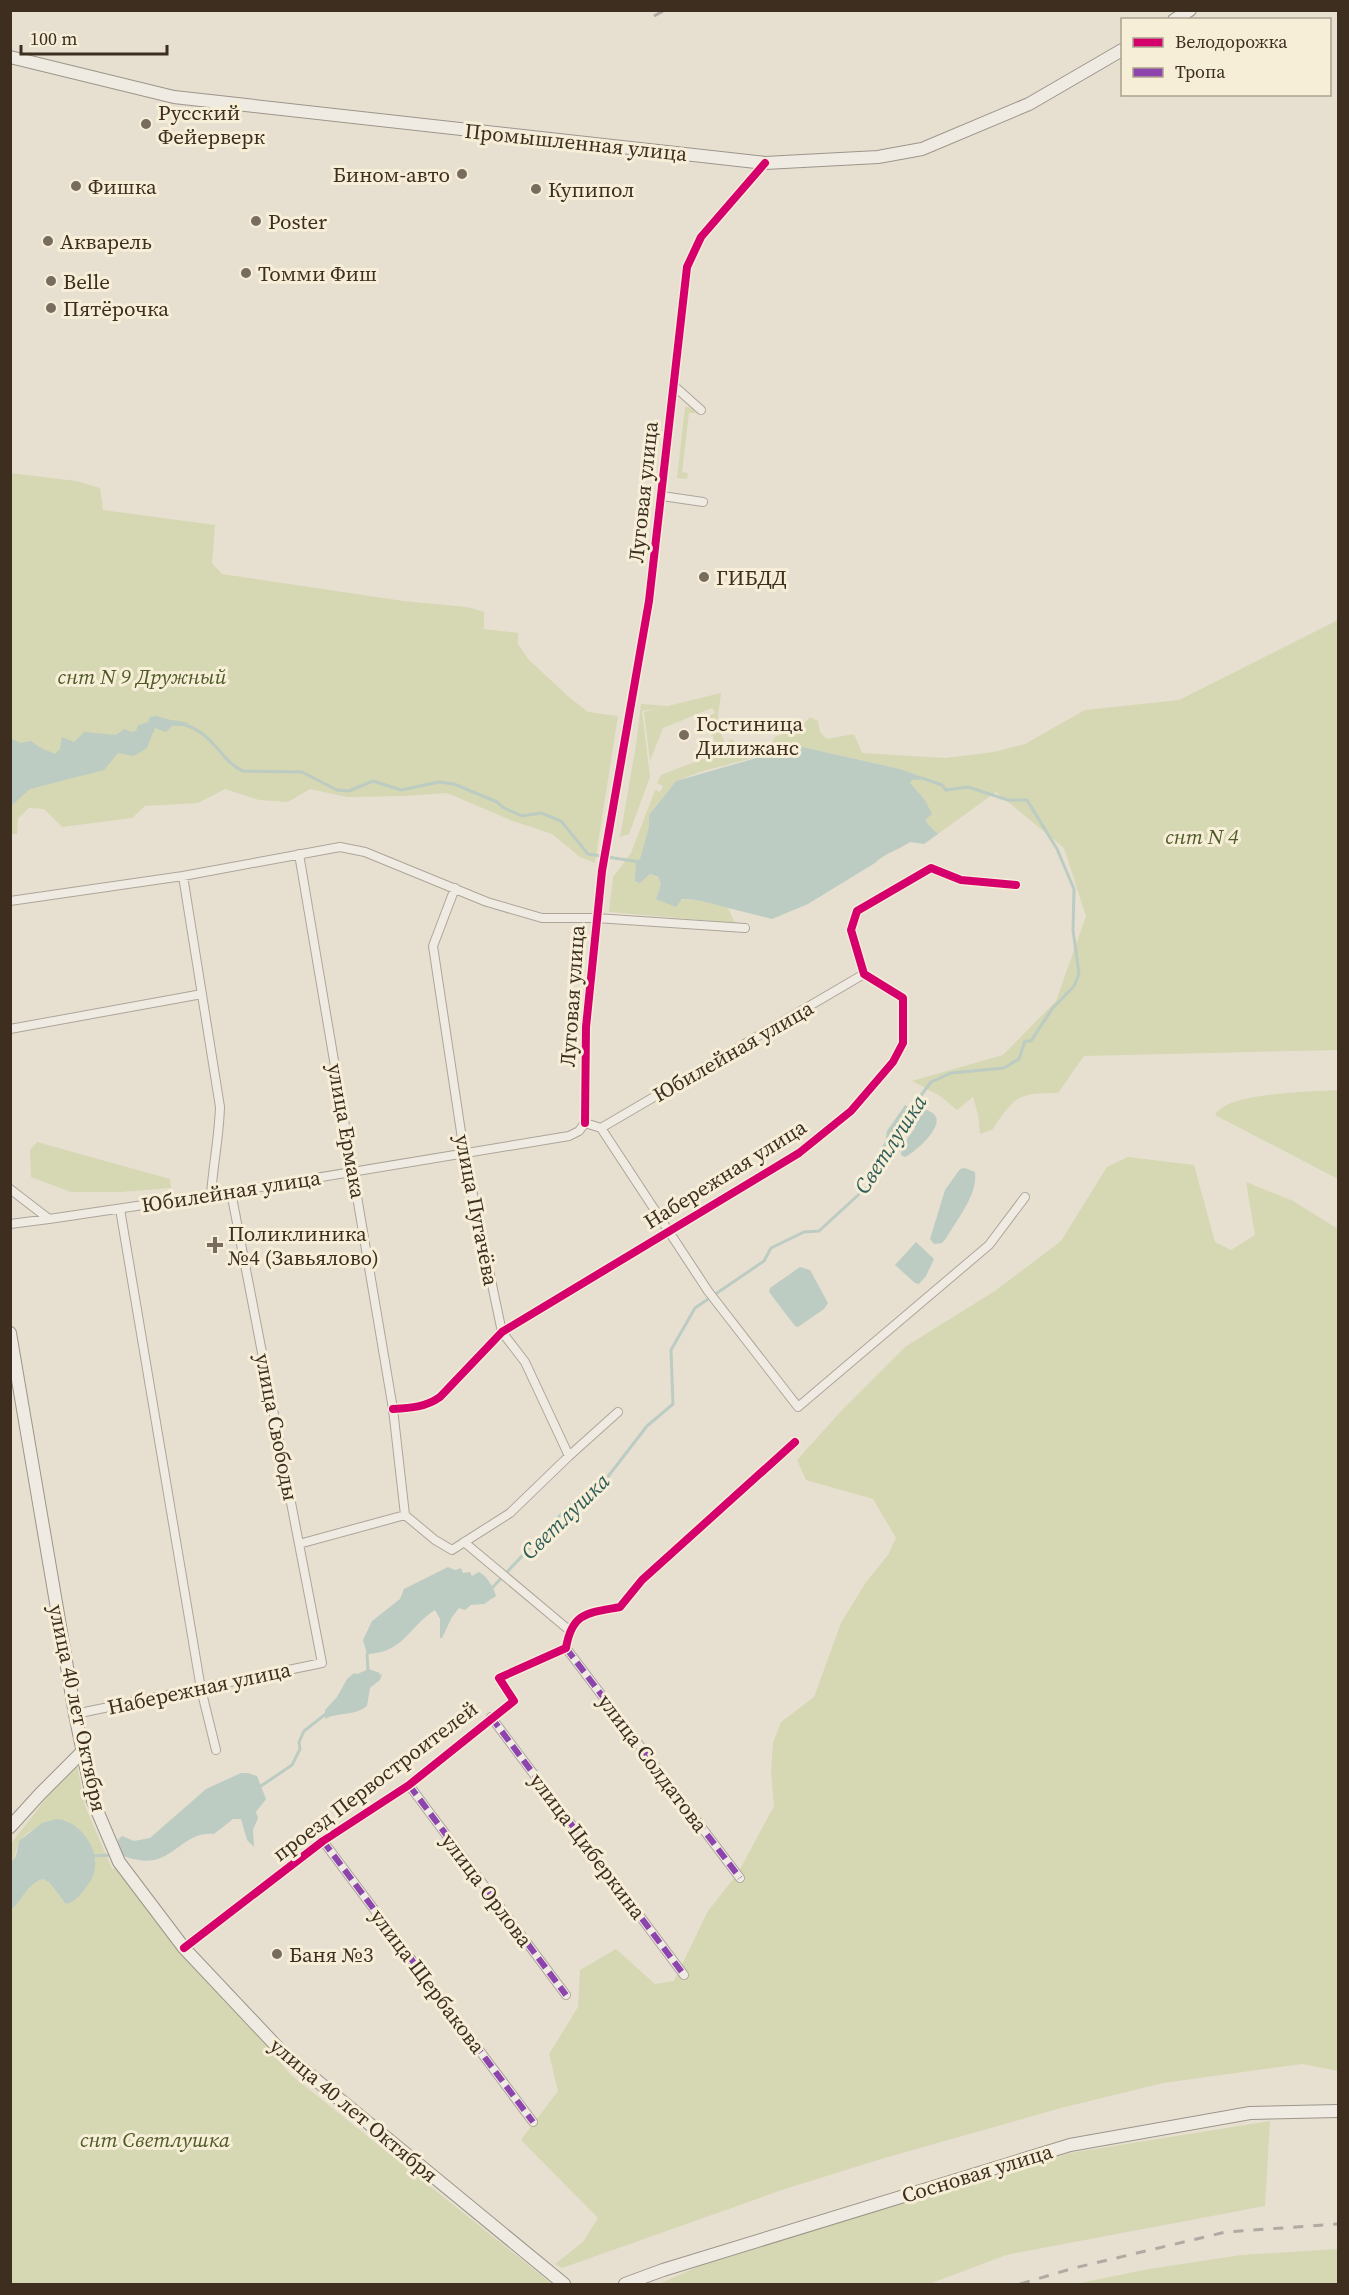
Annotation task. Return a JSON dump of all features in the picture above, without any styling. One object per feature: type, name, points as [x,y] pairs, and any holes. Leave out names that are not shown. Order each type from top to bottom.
[{"type":"main road","points":[[1177,18],[1190,10]]},
{"type":"main road","name":"Промышленная улица","points":[[10,57],[174,97],[765,163],[878,157],[922,149],[1029,104],[1121,51]]},
{"type":"main road","name":"улица 40 лет Октября","points":[[10,1332],[75,1714],[93,1801],[116,1856],[184,1948],[282,2052],[564,2284]]},
{"type":"main road","points":[[10,1827],[83,1751]]},
{"type":"main road","name":"Сосновая улица","points":[[625,2284],[674,2266],[1070,2145],[1250,2113],[1338,2111]]},
{"type":"street","name":"Луговая улица","points":[[585,1123],[586,1028],[596,918],[602,871],[649,601],[687,267],[692,252],[701,237],[765,163]]},
{"type":"street","points":[[673,385],[701,410]]},
{"type":"street","points":[[662,496],[703,502]]},
{"type":"street","points":[[10,901],[183,876],[340,847],[365,852],[487,902],[542,918],[596,918],[745,928]]},
{"type":"street","name":"улица Ермака","points":[[299,854],[393,1409],[405,1515]]},
{"type":"street","points":[[864,974],[851,930],[856,911],[931,868],[961,880],[1016,885]]},
{"type":"street","points":[[183,876],[220,1107],[211,1195]]},
{"type":"street","name":"улица Пугачёва","points":[[455,888],[433,946],[464,1152],[502,1332],[525,1362],[569,1456]]},
{"type":"street","name":"Юбилейная улица","points":[[601,1128],[864,974]]},
{"type":"street","name":"Набережная улица","points":[[393,1409],[414,1408],[432,1403],[502,1332],[799,1153],[851,1112],[893,1062],[903,1043],[903,998],[864,974]]},
{"type":"street","points":[[10,1029],[202,994]]},
{"type":"street","points":[[585,1123],[601,1128],[708,1291],[798,1407],[989,1245],[1025,1197]]},
{"type":"street","name":"Юбилейная улица","points":[[10,1224],[231,1192],[569,1136],[579,1131],[585,1123]]},
{"type":"street","points":[[10,1189],[49,1219]]},
{"type":"street","name":"улица Свободы","points":[[231,1192],[322,1663]]},
{"type":"street","points":[[120,1209],[201,1689],[216,1750]]},
{"type":"street","points":[[299,1544],[405,1515],[435,1540],[452,1550],[510,1513],[618,1412]]},
{"type":"street","points":[[566,1648],[569,1630],[585,1613],[620,1607],[642,1580],[795,1442]]},
{"type":"street","points":[[464,1542],[569,1630]]},
{"type":"street","name":"проезд Первостроителей","points":[[184,1948],[323,1841],[409,1785],[514,1701],[499,1678],[566,1648]]},
{"type":"street","name":"улица Солдатова","points":[[566,1648],[740,1878]]},
{"type":"street","name":"Набережная улица","points":[[75,1714],[322,1663]]},
{"type":"street","name":"улица Циберкина","points":[[492,1717],[684,1975]]},
{"type":"street","name":"улица Орлова","points":[[409,1785],[566,1995]]},
{"type":"street","name":"улица Щербакова","points":[[323,1841],[533,2122]]},
{"type":"green space","points":[[685,407],[696,408],[695,413],[689,413],[682,472],[688,473],[687,479],[677,478]]},
{"type":"green space","name":"снт N 9 Дружный","points":[[10,473],[76,481],[100,488],[103,510],[215,525],[212,563],[222,574],[403,601],[467,607],[484,612],[484,629],[518,633],[518,644],[528,659],[570,698],[588,712],[618,716],[595,863],[580,857],[552,834],[513,821],[447,793],[347,797],[310,789],[288,802],[259,800],[225,789],[198,803],[145,806],[132,818],[62,827],[44,809],[29,808],[18,818],[17,834],[11,834]]},
{"type":"green space","name":"снт N 4","points":[[1338,620],[1338,1050],[1084,1056],[1058,1093],[1033,1094],[1018,1099],[1006,1110],[992,1130],[980,1134],[973,1097],[957,1110],[940,1096],[912,1081],[1003,1055],[1056,1001],[1086,916],[1064,848],[996,792],[938,834],[927,823],[925,800],[910,783],[911,780],[924,778],[900,769],[798,746],[700,772],[676,781],[649,815],[649,827],[640,860],[636,862],[640,882],[650,874],[658,878],[661,884],[656,899],[697,900],[728,908],[735,923],[609,912],[613,877],[631,853],[655,790],[660,792],[663,786],[657,783],[661,775],[718,753],[707,717],[715,713],[712,708],[663,728],[650,761],[644,712],[658,708],[642,711],[650,777],[629,834],[620,837],[641,704],[668,706],[721,693],[717,723],[726,746],[731,739],[749,748],[769,748],[775,737],[801,727],[810,717],[818,721],[820,732],[827,739],[854,734],[862,753],[945,758],[994,752],[1025,744],[1085,710],[1179,700]]},
{"type":"green space","points":[[1338,1090],[1338,1179],[1215,1115],[1223,1107],[1252,1098]]},
{"type":"green space","points":[[37,1142],[170,1179],[171,1188],[121,1192],[71,1192],[31,1177],[30,1150]]},
{"type":"green space","points":[[1128,1157],[1194,1165],[1215,1242],[1231,1250],[1255,1235],[1246,1182],[1293,1201],[1338,1229],[1338,2071],[1302,2064],[1163,2083],[1061,2108],[881,2159],[782,2190],[562,2268],[555,2264],[583,2242],[598,2218],[521,2140],[558,2091],[549,2054],[578,2007],[580,1970],[616,1949],[655,1984],[674,1981],[708,1911],[738,1873],[774,1806],[771,1772],[773,1743],[781,1722],[814,1697],[841,1623],[866,1582],[888,1555],[896,1538],[873,1499],[806,1480],[797,1460],[843,1409],[905,1347],[995,1291],[1061,1241],[1107,1167]]},
{"type":"green space","name":"снт Светлушка","points":[[77,1764],[85,1806],[112,1869],[115,1868],[291,2075],[552,2284],[11,2284],[11,1910],[29,1888],[43,1879],[49,1882],[66,1904],[72,1902],[90,1880],[94,1870],[94,1860],[88,1842],[74,1826],[65,1820],[38,1827],[26,1834],[18,1845],[11,1863],[10,1845],[58,1783]]},
{"type":"green space","points":[[1270,2121],[1265,2206],[1006,2255],[929,2284],[659,2284],[717,2258],[1070,2153]]},
{"type":"green space","points":[[1338,2249],[1338,2284],[1075,2284],[1149,2269],[1241,2255]]},
{"type":"water","points":[[156,716],[188,723],[187,726],[172,726],[166,732],[155,728],[147,748],[134,756],[118,753],[104,770],[30,789],[11,806],[11,738],[20,743],[31,741],[55,754],[60,749],[62,737],[74,742],[84,732],[116,735],[124,729],[132,732],[136,731],[138,725],[148,722],[150,717]]},
{"type":"water","points":[[798,746],[900,769],[928,779],[912,780],[910,783],[925,800],[932,814],[926,819],[927,823],[938,834],[924,844],[910,842],[808,904],[772,919],[697,900],[682,899],[676,907],[656,899],[661,884],[658,877],[650,874],[640,883],[635,881],[636,862],[640,859],[649,827],[649,815],[676,781]]},
{"type":"water","points":[[905,1105],[914,1110],[923,1109],[931,1112],[936,1117],[936,1123],[923,1143],[905,1157],[901,1155],[902,1146],[915,1128],[914,1124],[905,1121],[890,1145],[886,1138],[887,1131]]},
{"type":"water","points":[[965,1168],[975,1172],[970,1197],[947,1237],[942,1243],[934,1244],[930,1239],[945,1190],[960,1169]]},
{"type":"water","points":[[916,1242],[934,1259],[926,1276],[919,1284],[895,1265]]},
{"type":"water","points":[[800,1267],[810,1270],[828,1303],[824,1309],[798,1327],[769,1292],[770,1288]]},
{"type":"water","points":[[448,1567],[455,1570],[461,1568],[463,1573],[470,1572],[472,1576],[479,1572],[490,1582],[496,1596],[484,1604],[471,1605],[465,1610],[459,1608],[442,1638],[440,1638],[440,1619],[435,1610],[398,1644],[379,1653],[367,1654],[363,1640],[372,1621],[400,1599],[404,1589]]},
{"type":"water","points":[[369,1669],[380,1673],[379,1675],[382,1674],[380,1680],[370,1688],[367,1706],[357,1712],[325,1719],[325,1710],[337,1697],[347,1679],[354,1673]]},
{"type":"water","points":[[241,1773],[257,1776],[266,1799],[256,1812],[258,1818],[253,1830],[254,1847],[247,1840],[241,1819],[233,1819],[214,1834],[205,1834],[190,1839],[158,1859],[144,1861],[120,1855],[118,1840],[122,1836],[134,1841],[150,1838],[206,1789]]},
{"type":"water","points":[[57,1819],[72,1824],[89,1842],[95,1857],[95,1869],[91,1881],[76,1899],[66,1904],[49,1882],[43,1879],[29,1888],[11,1910],[11,1863],[16,1856],[19,1841],[42,1823]]},
{"type":"waterway","name":"Светлушка","points":[[185,725],[204,735],[235,767],[243,771],[302,772],[337,790],[349,791],[373,781],[401,790],[439,782],[454,784],[497,802],[504,808],[522,816],[541,813],[561,821],[588,854],[640,862]]},
{"type":"waterway","name":"Светлушка","points":[[910,1110],[931,1082],[951,1073],[1004,1068],[1019,1059],[1025,1041],[1031,1041],[1052,1009],[1074,986],[1079,974],[1073,930],[1074,889],[1057,849],[1027,800],[1008,800],[968,787],[946,790],[942,785],[922,778]]},
{"type":"waterway","name":"Светлушка","points":[[489,1587],[492,1588],[568,1507],[603,1483],[647,1426],[673,1404],[671,1350],[695,1308],[764,1261],[771,1248],[804,1232],[819,1231],[868,1186],[873,1163],[888,1140]]},
{"type":"waterway","name":"Светлушка","points":[[368,1671],[367,1654],[369,1652]]},
{"type":"waterway","name":"Светлушка","points":[[258,1788],[292,1765],[300,1749],[299,1742],[304,1731],[327,1713]]},
{"type":"waterway","name":"Светлушка","points":[[92,1856],[112,1855]]},
{"type":"railway","points":[[654,16],[665,10]]},
{"type":"railway","points":[[1020,2284],[1074,2268],[1226,2232],[1338,2224]]},
{"type":"marked path","points":[[566,1648],[740,1878]]},
{"type":"marked path","points":[[491,1717],[684,1975]]},
{"type":"marked path","points":[[409,1785],[566,1995]]},
{"type":"marked path","points":[[323,1841],[533,2122]]},
{"type":"cycle path","points":[[585,1123],[586,1027],[602,871],[649,601],[687,267],[701,237],[765,163]]},
{"type":"cycle path","points":[[393,1409],[424,1405],[440,1397],[502,1332],[799,1153],[851,1111],[893,1062],[903,1043],[903,998],[864,974],[851,930],[857,911],[931,868],[961,880],[1016,885]]},
{"type":"cycle path","points":[[184,1948],[323,1841],[409,1785],[514,1701],[499,1678],[566,1648],[572,1627],[583,1616],[620,1607],[642,1580],[795,1442]]},
{"type":"place","name":"Русский Фейерверк","points":[[146,124]]},
{"type":"place","name":"Бином-авто","points":[[462,174]]},
{"type":"place","name":"Фишка","points":[[76,186]]},
{"type":"place","name":"Купипол","points":[[536,189]]},
{"type":"place","name":"Poster","points":[[256,221]]},
{"type":"place","name":"Акварель","points":[[48,241]]},
{"type":"place","name":"Томми Фиш","points":[[246,273]]},
{"type":"place","name":"Belle","points":[[51,281]]},
{"type":"place","name":"Пятёрочка","points":[[51,308]]},
{"type":"place","name":"ГИБДД","points":[[704,577]]},
{"type":"place","name":"Гостиница Дилижанс","points":[[684,735]]},
{"type":"place","name":"Поликлиника №4 (Завьялово)","points":[[215,1245]]},
{"type":"place","name":"Баня №3","points":[[277,1954]]}]
